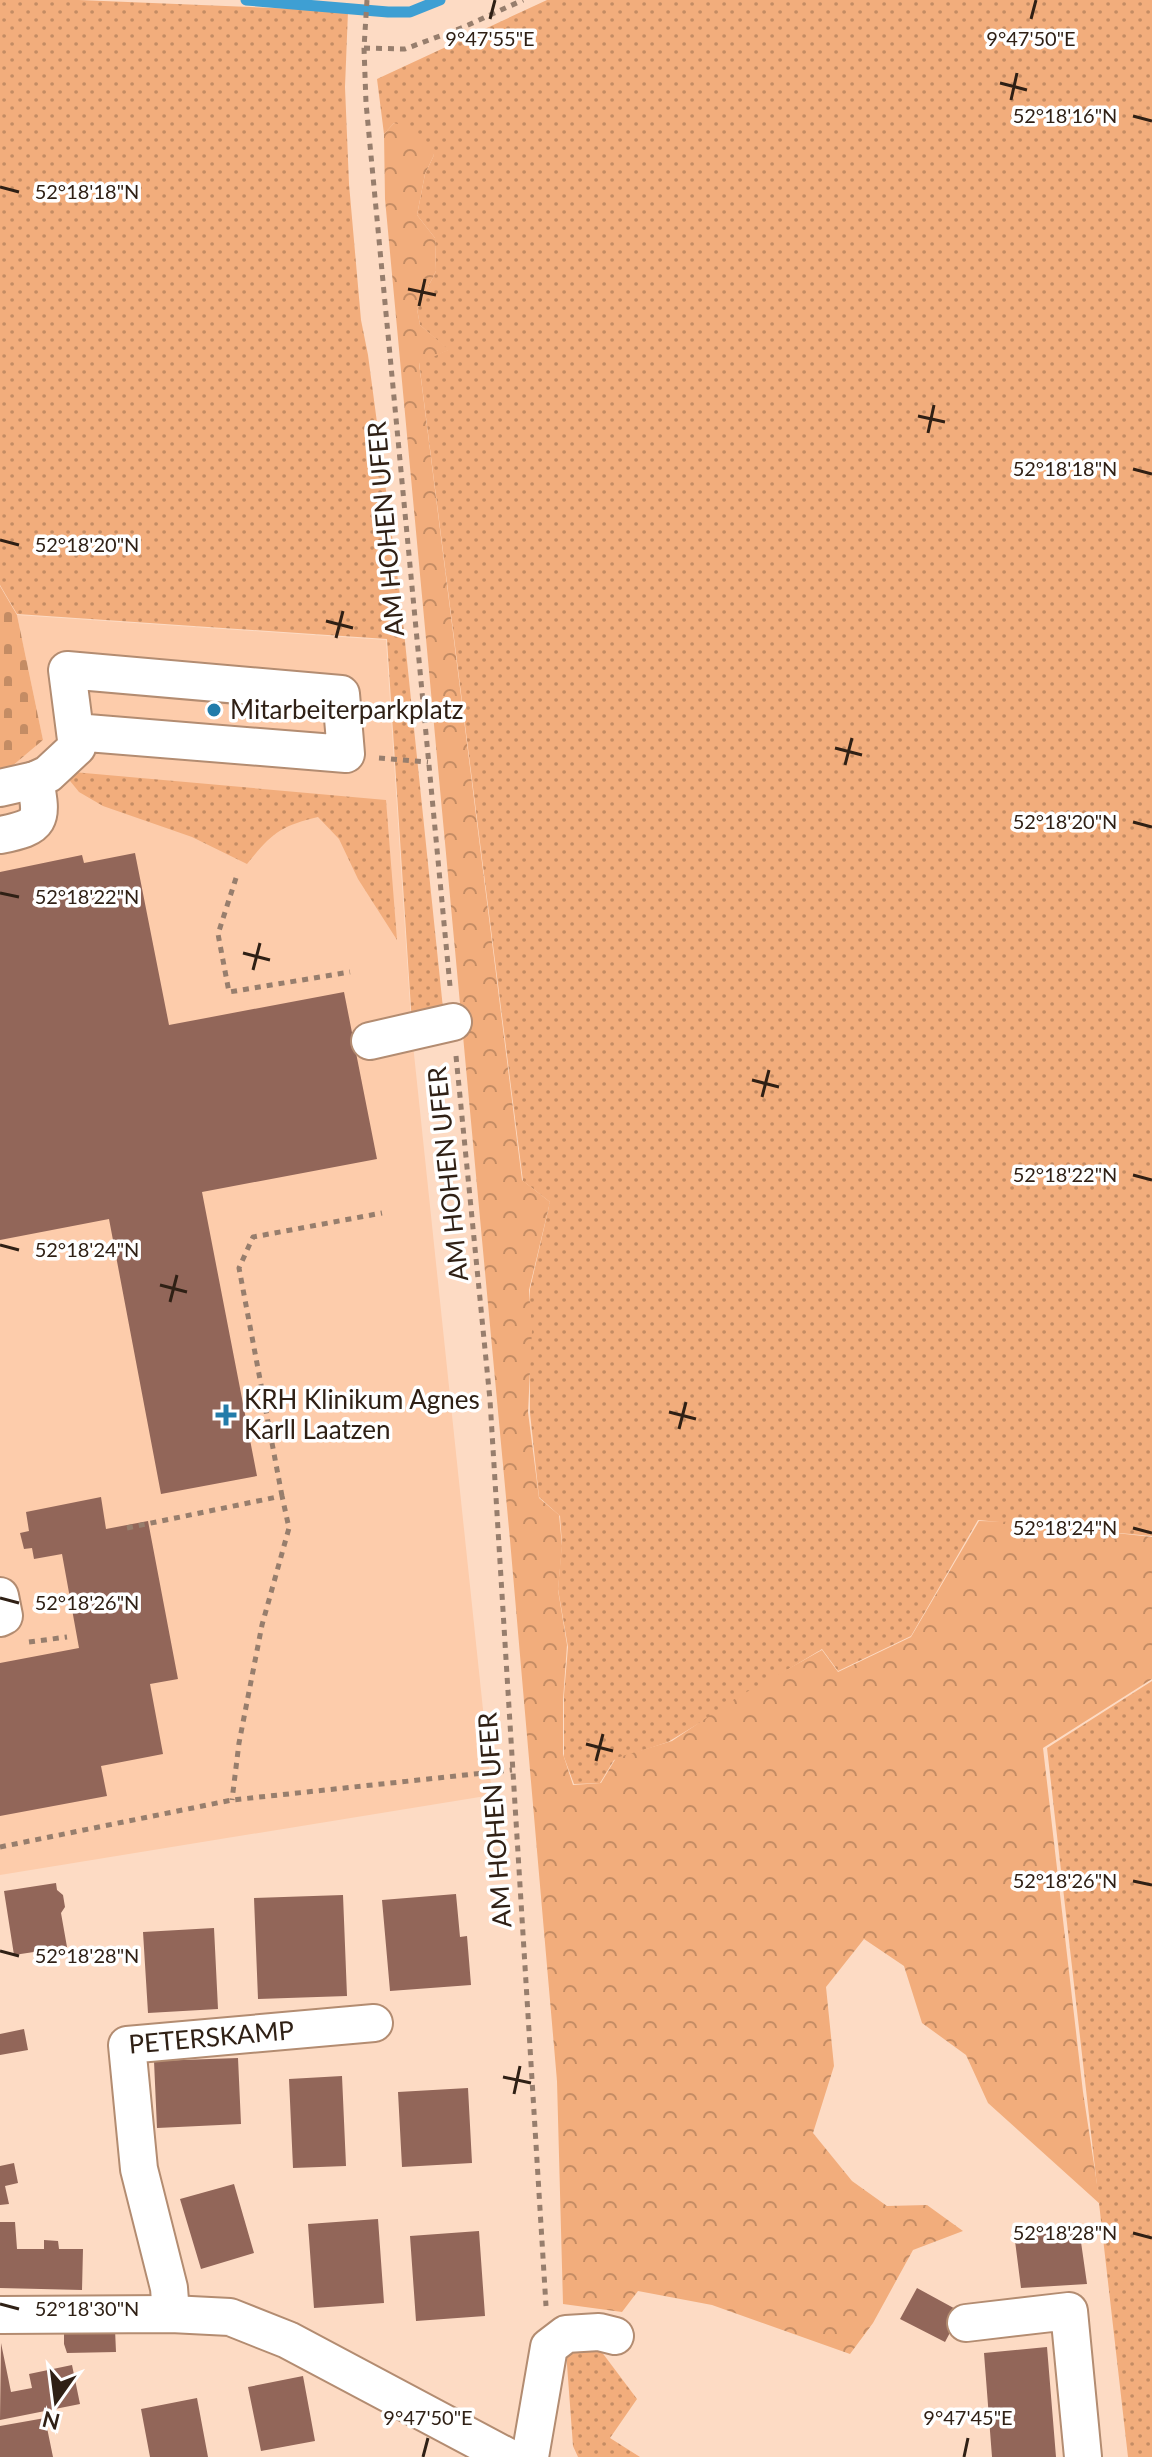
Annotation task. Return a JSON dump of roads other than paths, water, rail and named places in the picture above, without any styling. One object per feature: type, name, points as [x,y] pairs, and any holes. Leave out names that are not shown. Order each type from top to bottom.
[{"type":"street","points":[[0,788],[48,774],[77,747],[75,732],[67,670],[341,694],[346,754],[75,732]]},
{"type":"street","points":[[0,835],[25,830],[38,819],[40,808],[35,780]]},
{"type":"street","points":[[370,1041],[453,1022]]},
{"type":"street","points":[[0,1596],[4,1616],[0,1618]]},
{"type":"street","name":"PETERSKAMP","points":[[171,2314],[169,2288],[139,2169],[127,2045],[374,2023]]},
{"type":"street","points":[[966,2323],[1069,2311],[1083,2457]]},
{"type":"street","points":[[0,2315],[171,2314],[230,2317],[288,2340],[508,2457]]},
{"type":"street","points":[[530,2457],[549,2347],[566,2334],[599,2332],[615,2336]]},
{"type":"waterway","points":[[246,0],[388,12],[410,12],[440,0]]},
{"type":"place","name":"Mitarbeiterparkplatz","points":[[214,710]]},
{"type":"place","name":"KRH Klinikum Agnes Karll Laatzen","points":[[226,1415]]}]
